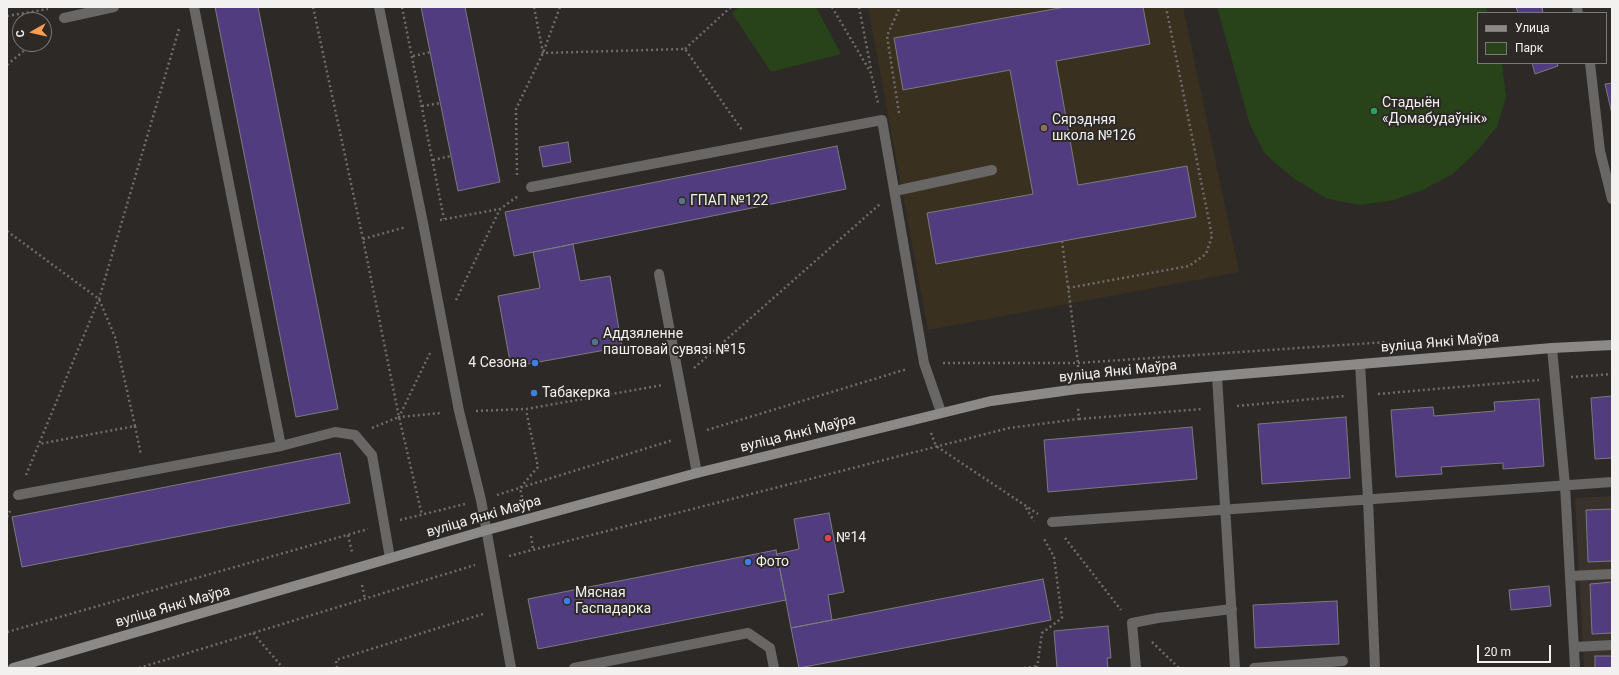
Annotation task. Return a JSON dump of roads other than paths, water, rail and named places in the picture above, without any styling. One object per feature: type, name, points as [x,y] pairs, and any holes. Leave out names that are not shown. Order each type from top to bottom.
[{"type":"street","name":"вуліца Янкі Маўра","points":[[13,668],[487,530],[697,473],[941,412],[991,401],[1070,390],[1217,376],[1552,348],[1612,345]]},
{"type":"lane","points":[[64,18],[114,7]]},
{"type":"lane","points":[[194,7],[281,446]]},
{"type":"lane","points":[[379,7],[424,223],[460,411],[487,530],[511,668]]},
{"type":"lane","points":[[1590,64],[1600,151],[1612,200]]},
{"type":"lane","points":[[531,187],[882,120],[924,363],[941,412]]},
{"type":"lane","points":[[894,191],[992,170]]},
{"type":"lane","points":[[659,274],[697,473]]},
{"type":"lane","points":[[1552,348],[1565,485],[1575,668]]},
{"type":"lane","points":[[1360,364],[1368,499],[1375,668]]},
{"type":"lane","points":[[1217,376],[1235,668]]},
{"type":"lane","points":[[18,495],[281,446],[335,432],[356,435],[372,455],[390,558]]},
{"type":"lane","points":[[1052,522],[1612,482]]},
{"type":"lane","points":[[1570,576],[1612,574]]},
{"type":"lane","points":[[1136,668],[1132,624],[1158,618],[1232,609]]},
{"type":"lane","points":[[574,668],[748,633],[770,648],[774,668]]},
{"type":"lane","points":[[1574,647],[1612,645]]},
{"type":"lane","points":[[1254,668],[1343,661]]},
{"type":"place","name":"Стадыён «Домабудаўнік»","points":[[1374,111]]},
{"type":"place","name":"Сярэдняя школа №126","points":[[1044,128]]},
{"type":"place","name":"ГПАП №122","points":[[682,201]]},
{"type":"place","name":"Аддзяленне паштовай сувязі №15","points":[[595,342]]},
{"type":"place","name":"4 Сезона","points":[[535,363]]},
{"type":"place","name":"Табакерка","points":[[534,393]]},
{"type":"place","name":"№14","points":[[828,538]]},
{"type":"place","name":"Фото","points":[[748,562]]},
{"type":"place","name":"Мясная Гаспадарка","points":[[567,601]]}]
